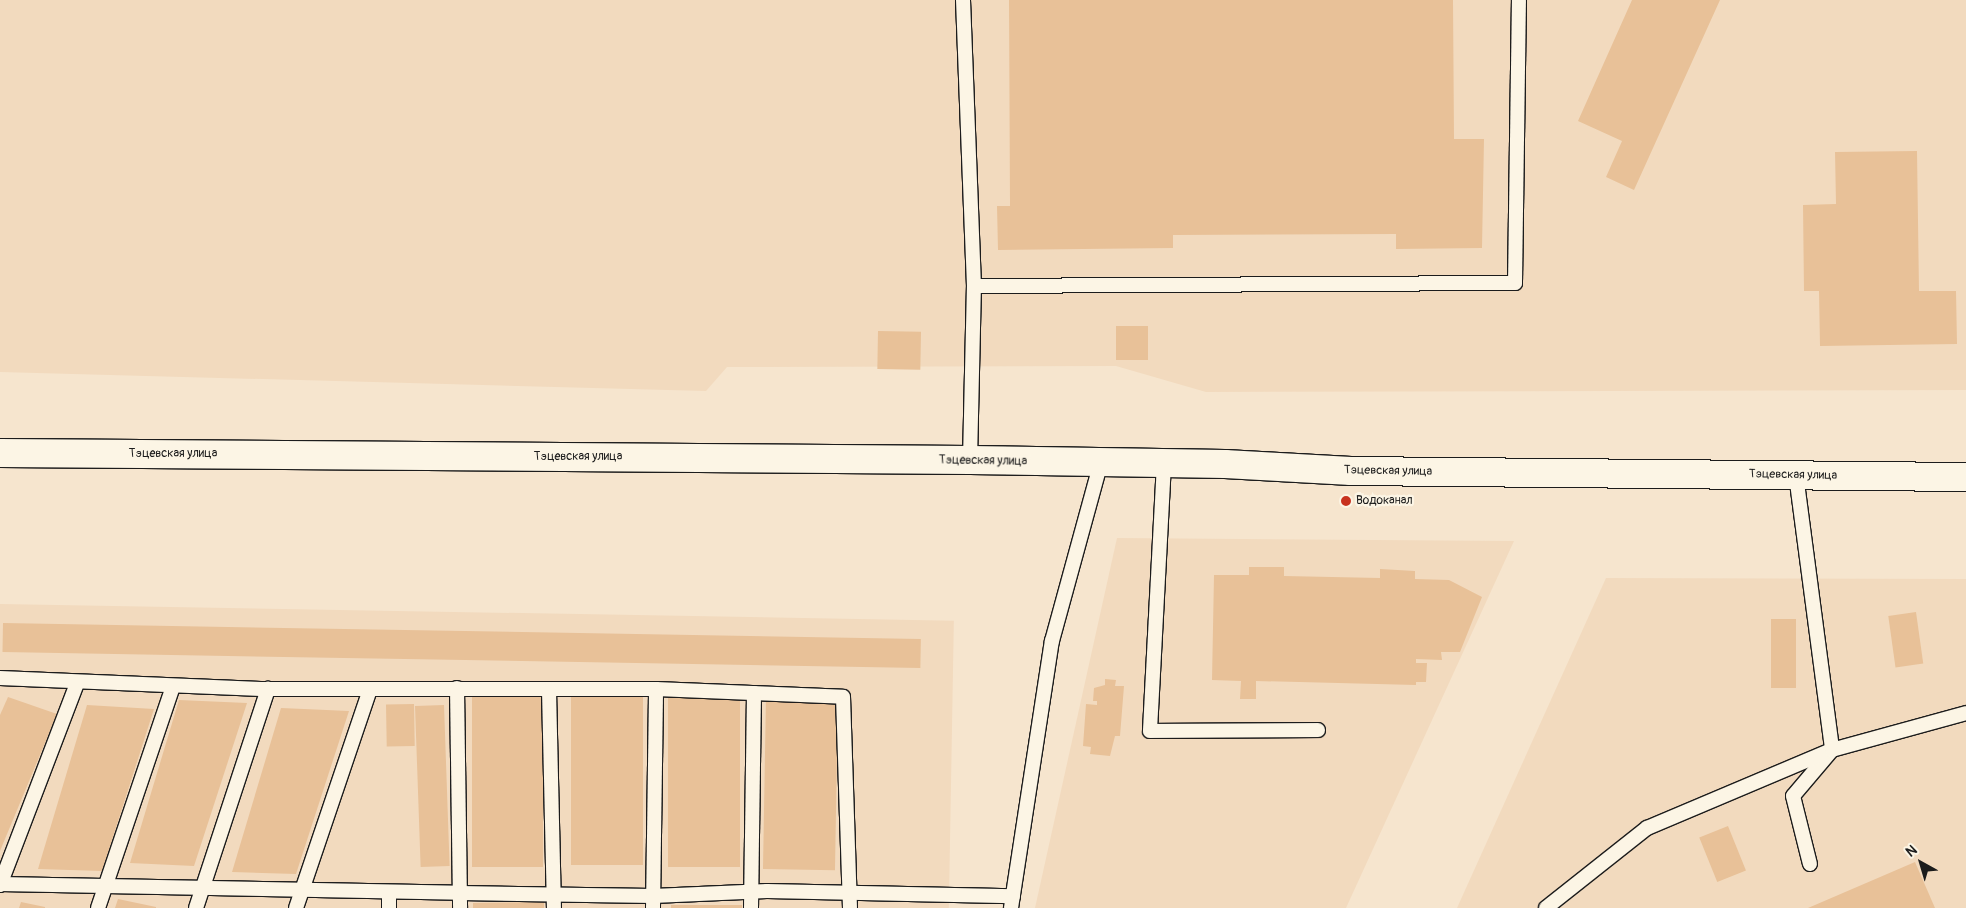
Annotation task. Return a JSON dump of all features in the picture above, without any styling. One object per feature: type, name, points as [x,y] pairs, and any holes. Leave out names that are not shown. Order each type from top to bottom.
[{"type":"main road","name":"Тэцевская улица","points":[[0,453],[970,460],[1164,463],[1351,471],[1966,477]]},
{"type":"lane","points":[[963,0],[974,286],[970,460]]},
{"type":"lane","points":[[974,286],[1515,283],[1519,0]]},
{"type":"lane","points":[[77,683],[0,884],[389,892],[554,893],[653,902],[750,891],[849,892],[1012,902],[1052,641],[1101,462]]},
{"type":"lane","points":[[1164,463],[1150,731],[1318,730]]},
{"type":"lane","points":[[1796,475],[1832,750],[1793,796],[1810,864]]},
{"type":"lane","points":[[0,678],[77,683],[268,689],[656,689],[844,697],[850,908]]},
{"type":"lane","points":[[98,908],[173,686]]},
{"type":"lane","points":[[457,688],[460,908]]},
{"type":"lane","points":[[196,908],[268,689]]},
{"type":"lane","points":[[296,908],[370,689]]},
{"type":"lane","points":[[653,902],[656,689]]},
{"type":"lane","points":[[549,690],[554,908]]},
{"type":"lane","points":[[751,908],[754,693]]},
{"type":"lane","points":[[1546,908],[1647,828],[1832,750],[1966,713]]},
{"type":"lane","points":[[389,892],[389,908]]},
{"type":"shaded area","points":[[0,0],[1966,0],[1966,390],[1206,392],[1116,366],[727,367],[706,391],[0,372]]},
{"type":"shaded area","points":[[1117,538],[1514,541],[1346,908],[1035,908]]},
{"type":"shaded area","points":[[1606,578],[1966,579],[1966,908],[1457,908]]},
{"type":"shaded area","points":[[0,604],[954,621],[949,908],[0,908]]},
{"type":"building","points":[[1009,0],[1453,0],[1454,139],[1484,139],[1482,248],[1396,249],[1396,234],[1173,235],[1173,248],[998,250],[997,206],[1010,206]]},
{"type":"building","points":[[1632,0],[1720,0],[1634,190],[1606,177],[1622,141],[1578,121]]},
{"type":"building","points":[[1917,151],[1919,291],[1956,291],[1957,344],[1820,346],[1819,291],[1804,291],[1803,205],[1836,204],[1835,152]]},
{"type":"building","points":[[1116,326],[1148,326],[1148,360],[1116,360]]},
{"type":"building","points":[[878,331],[921,332],[920,370],[877,369]]},
{"type":"building","points":[[1249,567],[1284,567],[1284,576],[1380,578],[1380,569],[1415,571],[1415,579],[1449,580],[1482,597],[1460,652],[1441,652],[1442,660],[1416,659],[1416,663],[1427,663],[1426,682],[1416,682],[1416,685],[1256,681],[1256,699],[1240,699],[1241,681],[1212,680],[1214,575],[1249,575]]},
{"type":"building","points":[[1916,612],[1923,663],[1896,667],[1888,616]]},
{"type":"building","points":[[1771,619],[1796,619],[1796,688],[1771,688]]},
{"type":"building","points":[[3,623],[921,639],[920,668],[2,652]]},
{"type":"building","points":[[1105,679],[1116,680],[1115,686],[1124,686],[1120,736],[1115,736],[1110,756],[1090,754],[1091,747],[1083,746],[1086,704],[1097,705],[1097,701],[1093,701],[1094,688],[1105,685]]},
{"type":"building","points":[[571,693],[643,693],[643,865],[571,865]]},
{"type":"building","points":[[668,694],[740,694],[740,867],[668,867]]},
{"type":"building","points":[[472,695],[543,695],[543,867],[472,867]]},
{"type":"building","points":[[766,696],[838,697],[835,870],[763,869]]},
{"type":"building","points":[[8,697],[57,714],[0,851],[0,715]]},
{"type":"building","points":[[179,700],[247,703],[194,866],[130,863]]},
{"type":"building","points":[[386,704],[414,704],[415,746],[387,746]]},
{"type":"building","points":[[87,705],[154,709],[102,871],[38,869]]},
{"type":"building","points":[[444,705],[450,866],[421,867],[415,706]]},
{"type":"building","points":[[281,708],[349,711],[296,874],[232,872]]},
{"type":"building","points":[[1728,826],[1746,871],[1717,882],[1699,838]]},
{"type":"building","points":[[1915,862],[1935,908],[1808,908]]},
{"type":"building","points":[[118,899],[156,907],[156,908],[115,908]]},
{"type":"building","points":[[21,902],[45,907],[45,908],[19,908]]},
{"type":"building","points":[[544,902],[544,908],[473,908],[473,903]]},
{"type":"building","points":[[671,905],[742,905],[742,908],[671,908]]},
{"type":"place","name":"Водоканал","points":[[1346,501]]}]
